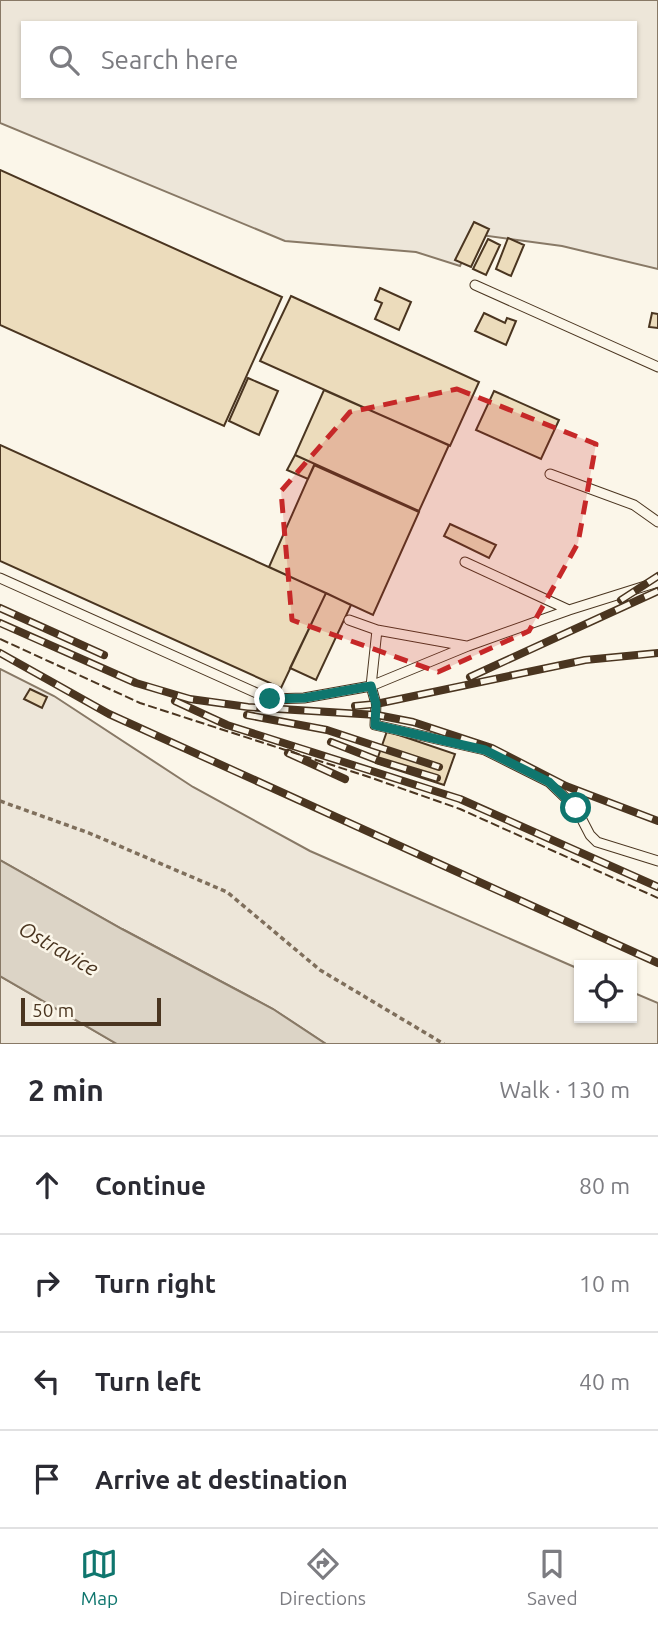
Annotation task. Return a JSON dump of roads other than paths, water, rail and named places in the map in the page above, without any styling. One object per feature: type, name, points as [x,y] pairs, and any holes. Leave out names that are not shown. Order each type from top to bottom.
[{"type":"lane","points":[[475,285],[658,367]]},
{"type":"lane","points":[[550,474],[634,505],[658,523]]},
{"type":"lane","points":[[465,562],[569,610]]},
{"type":"lane","points":[[0,578],[270,699],[304,698],[371,686],[468,646],[569,610],[658,583]]},
{"type":"lane","points":[[349,621],[468,646]]},
{"type":"lane","points":[[377,629],[371,686],[376,704],[375,725],[485,750],[549,782],[576,808],[590,835],[597,842],[658,861]]},
{"type":"water","name":"Ostravice","points":[[0,860],[122,929],[273,1009],[326,1044],[117,1044],[0,976]]},
{"type":"railway","points":[[621,600],[658,576]]},
{"type":"railway","points":[[470,677],[658,591]]},
{"type":"railway","points":[[0,608],[104,655]]},
{"type":"railway","points":[[0,623],[136,683],[190,699],[248,707],[377,715],[413,722],[492,748],[566,786],[658,821]]},
{"type":"railway","points":[[0,653],[109,714],[658,963]]},
{"type":"railway","points":[[355,706],[376,704],[585,660],[658,653]]},
{"type":"railway","points":[[175,701],[227,725],[460,799],[658,887]]},
{"type":"railway","points":[[247,715],[327,730],[439,767]]},
{"type":"railway","points":[[331,742],[377,760],[437,778]]},
{"type":"railway","points":[[288,753],[345,779]]}]
